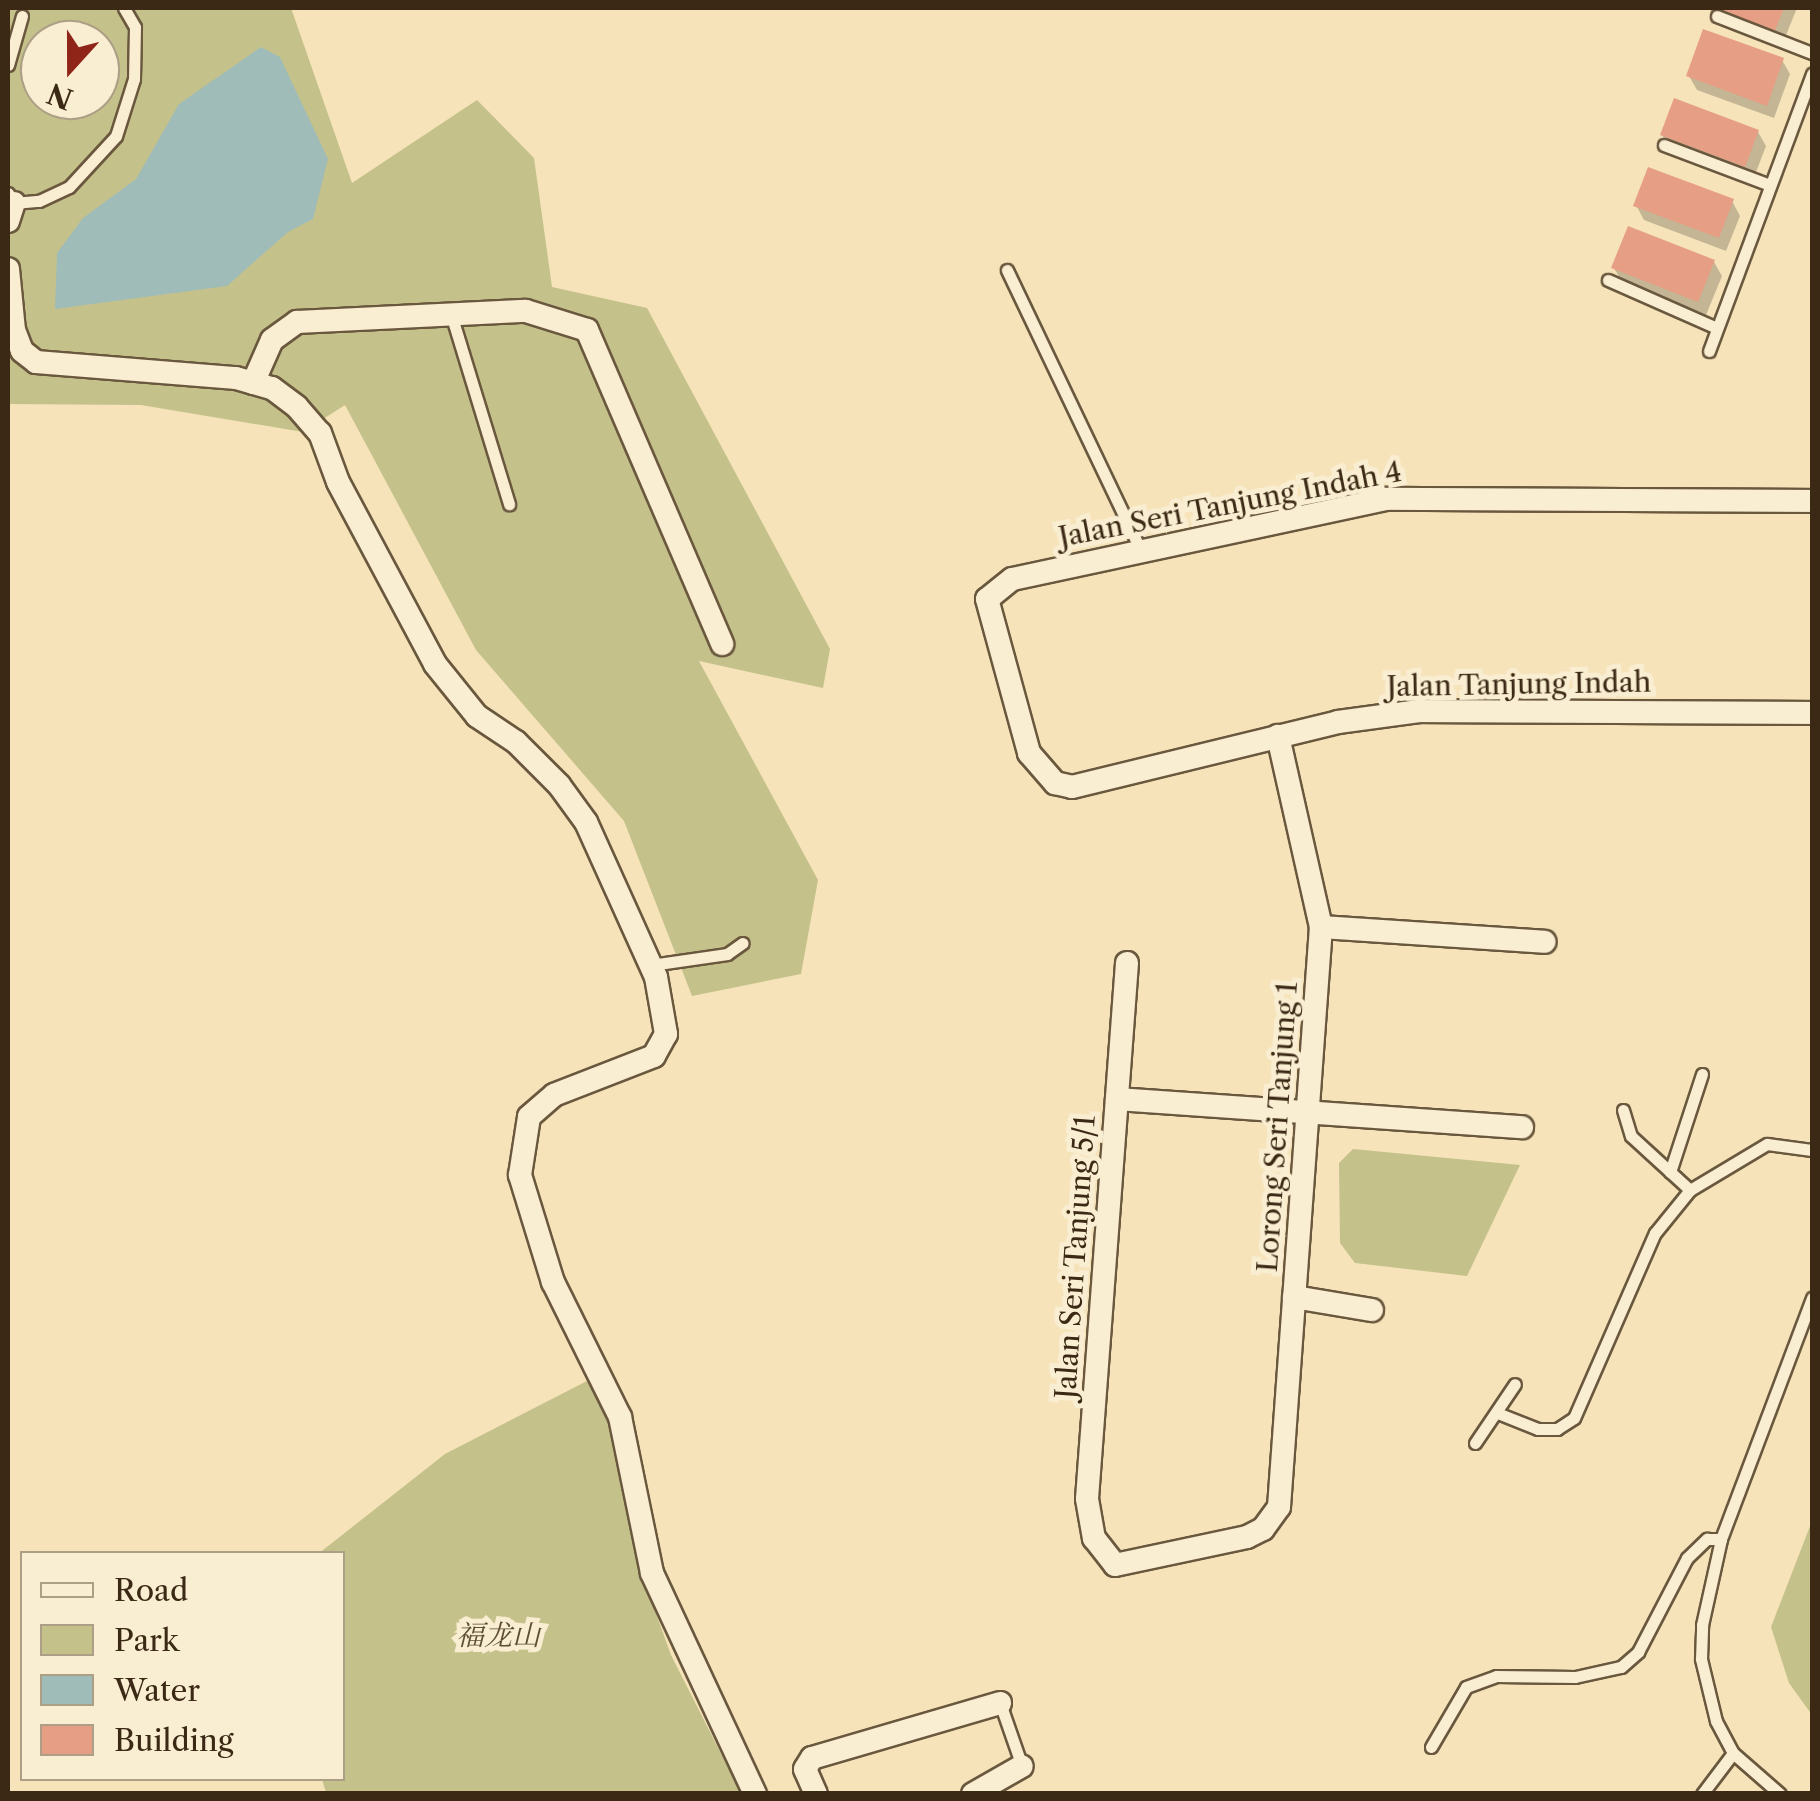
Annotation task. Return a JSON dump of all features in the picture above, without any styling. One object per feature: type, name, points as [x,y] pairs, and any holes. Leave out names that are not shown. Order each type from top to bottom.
[{"type":"street","points":[[8,269],[14,330],[22,351],[36,362],[253,383],[297,406],[320,433],[338,482],[435,664],[477,716],[516,742],[558,785],[586,822],[651,965],[666,1009],[666,1034],[654,1056],[554,1095],[529,1118],[520,1175],[552,1282],[620,1417],[652,1573],[754,1794]]},
{"type":"street","points":[[253,383],[272,340],[298,322],[526,311],[587,330],[722,644]]},
{"type":"street","name":"Jalan Seri Tanjung Indah 4","points":[[1055,782],[1030,753],[987,599],[1012,579],[1386,499],[1812,501]]},
{"type":"street","name":"Jalan Tanjung Indah","points":[[1055,782],[1072,787],[1278,736],[1418,711],[1812,713]]},
{"type":"street","name":"Lorong Seri Tanjung 1","points":[[1268,1524],[1279,1507],[1321,927],[1278,736]]},
{"type":"street","points":[[1321,927],[1544,942]]},
{"type":"street","name":"Jalan Seri Tanjung 5/1","points":[[1127,963],[1087,1499],[1101,1554],[1115,1564],[1247,1537],[1268,1524]]},
{"type":"street","points":[[1117,1099],[1522,1127]]},
{"type":"street","points":[[1294,1296],[1372,1310]]},
{"type":"street","points":[[816,1794],[805,1769],[812,1758],[1000,1703]]},
{"type":"street","points":[[973,1794],[1022,1766]]},
{"type":"lane","points":[[10,206],[39,202],[69,188],[116,136],[134,78],[135,27],[124,8]]},
{"type":"lane","points":[[8,65],[22,16]]},
{"type":"lane","points":[[1717,16],[1812,53]]},
{"type":"lane","points":[[1709,351],[1812,74]]},
{"type":"lane","points":[[1664,145],[1770,185]]},
{"type":"lane","points":[[1007,270],[1141,551]]},
{"type":"lane","points":[[1608,280],[1717,328]]},
{"type":"lane","points":[[451,314],[509,504]]},
{"type":"lane","points":[[651,965],[727,954],[742,943]]},
{"type":"lane","points":[[1670,1172],[1702,1074]]},
{"type":"lane","points":[[1624,1110],[1631,1136],[1690,1190]]},
{"type":"lane","points":[[1500,1414],[1538,1429],[1557,1429],[1574,1418],[1655,1233],[1690,1190],[1766,1144],[1812,1150]]},
{"type":"lane","points":[[1780,1794],[1734,1753],[1716,1721],[1701,1659],[1720,1539],[1812,1298]]},
{"type":"lane","points":[[1475,1443],[1500,1414],[1515,1384]]},
{"type":"lane","points":[[1431,1747],[1466,1687],[1496,1676],[1588,1676],[1622,1667],[1638,1652],[1686,1558],[1706,1538],[1720,1539]]},
{"type":"lane","points":[[1000,1703],[1022,1766]]},
{"type":"lane","points":[[1702,1794],[1734,1753]]},
{"type":"green space","points":[[8,8],[291,8],[352,183],[477,100],[534,158],[552,287],[647,308],[830,649],[823,688],[699,661],[818,880],[801,974],[692,996],[624,821],[476,650],[345,405],[303,432],[141,405],[8,404]]},
{"type":"green space","points":[[1353,1149],[1520,1165],[1467,1276],[1355,1263],[1340,1243],[1339,1163]]},
{"type":"green space","name":"福龙山","points":[[587,1381],[609,1413],[636,1558],[671,1655],[741,1793],[326,1793],[323,1781],[345,1781],[345,1551],[322,1551],[445,1454]]},
{"type":"green space","points":[[1812,1521],[1812,1715],[1789,1683],[1771,1627]]},
{"type":"water","points":[[261,47],[280,57],[328,159],[313,219],[288,232],[227,286],[55,309],[57,253],[83,218],[136,179],[179,104]]},
{"type":"building","points":[[1712,8],[1784,8],[1774,33]]},
{"type":"building","points":[[1703,29],[1784,58],[1767,106],[1686,76]]},
{"type":"building","points":[[1674,98],[1759,130],[1745,167],[1660,135]]},
{"type":"building","points":[[1648,167],[1734,199],[1719,238],[1633,206]]},
{"type":"building","points":[[1628,226],[1715,260],[1698,302],[1611,268]]}]
